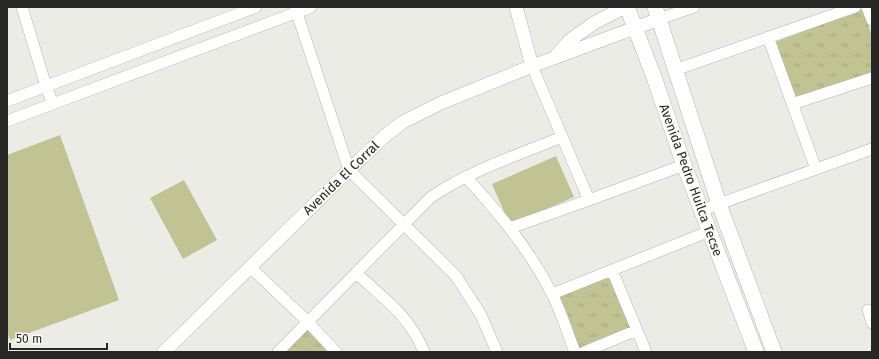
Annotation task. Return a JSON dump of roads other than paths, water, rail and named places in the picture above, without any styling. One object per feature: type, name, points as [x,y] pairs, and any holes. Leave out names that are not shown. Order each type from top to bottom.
[{"type":"main road","name":"Avenida Pedro Huilca Tecse","points":[[626,7],[636,27],[684,165],[756,352]]},
{"type":"main road","name":"Avenida Pedro Huilca Tecse","points":[[657,13],[719,204],[774,352]]},
{"type":"street","points":[[22,7],[53,104]]},
{"type":"street","points":[[7,101],[256,7]]},
{"type":"street","points":[[7,121],[296,9],[311,7]]},
{"type":"street","points":[[516,7],[532,66],[589,200]]},
{"type":"street","points":[[555,58],[570,40],[594,23],[626,7]]},
{"type":"street","points":[[657,13],[694,7]]},
{"type":"street","points":[[675,70],[855,7]]},
{"type":"street","points":[[867,7],[872,20]]},
{"type":"street","points":[[296,9],[349,170],[456,276],[470,295],[481,315],[497,352]]},
{"type":"street","name":"Avenida El Corral","points":[[164,352],[386,134],[415,116],[441,103],[532,66],[636,27],[657,13]]},
{"type":"street","points":[[768,37],[816,169]]},
{"type":"street","points":[[792,104],[872,78]]},
{"type":"street","points":[[278,352],[431,197],[449,185],[466,177],[562,137]]},
{"type":"street","points":[[702,210],[872,149]]},
{"type":"street","points":[[510,228],[684,165]]},
{"type":"street","points":[[466,177],[488,201],[524,246],[552,294],[575,352]]},
{"type":"street","points":[[552,294],[710,231]]},
{"type":"street","points":[[250,267],[307,321],[336,352]]},
{"type":"street","points":[[612,270],[646,352]]},
{"type":"street","points":[[356,273],[404,317],[412,328],[424,352]]},
{"type":"street","points":[[868,310],[872,323]]},
{"type":"street","points":[[584,352],[637,330]]}]
